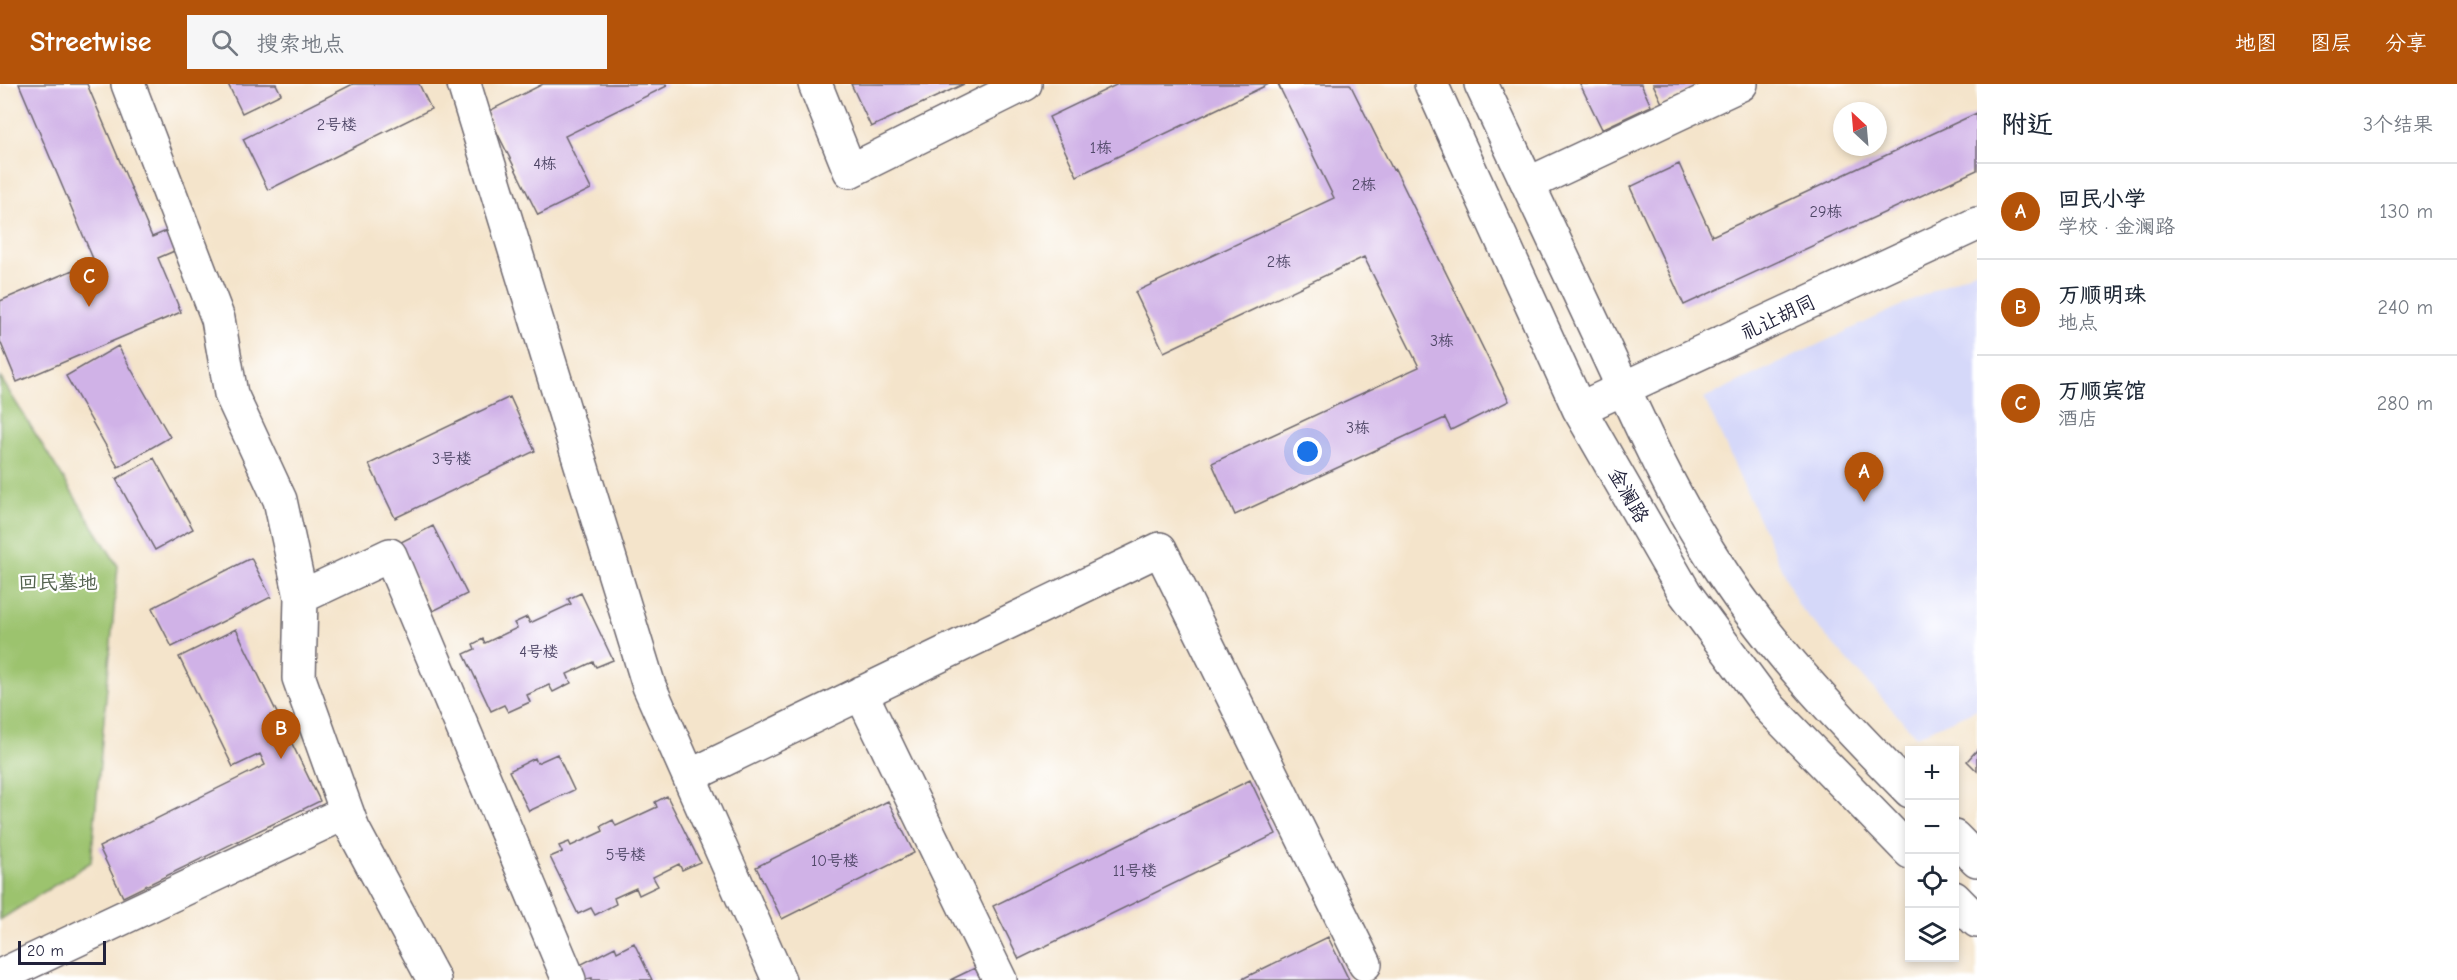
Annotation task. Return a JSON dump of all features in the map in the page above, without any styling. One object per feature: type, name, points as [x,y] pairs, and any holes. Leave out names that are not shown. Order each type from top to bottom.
[{"type":"street","points":[[128,84],[218,319],[231,394],[280,500],[301,597],[299,678],[353,830],[434,980]]},
{"type":"street","points":[[464,84],[649,686],[779,980]]},
{"type":"street","points":[[815,84],[850,171],[1025,84]]},
{"type":"street","name":"金澜路","points":[[1431,84],[1579,409],[1685,593],[1770,708],[1905,847]]},
{"type":"street","points":[[1481,84],[1623,389],[1708,551],[1738,596],[1788,659],[1905,786]]},
{"type":"street","points":[[1528,184],[1741,84]]},
{"type":"street","name":"礼让胡同","points":[[1579,409],[1977,224]]},
{"type":"street","points":[[690,776],[1160,549],[1365,964]]},
{"type":"street","points":[[301,597],[390,555],[569,980]]},
{"type":"street","points":[[861,693],[1000,980]]},
{"type":"street","points":[[0,976],[347,812]]},
{"type":"street","points":[[1959,842],[1977,860]]},
{"type":"street","points":[[1959,903],[1977,921]]},
{"type":"shaded area","points":[[1977,270],[1977,709],[1916,736],[1798,605],[1704,398]]},
{"type":"green space","name":"回民墓地","points":[[0,377],[118,566],[91,862],[0,920]]},
{"type":"building","points":[[19,84],[87,84],[152,237],[171,229],[179,249],[158,258],[181,312],[17,382],[0,341],[0,301],[94,261]]},
{"type":"building","points":[[228,84],[276,84],[281,94],[242,113]]},
{"type":"building","points":[[353,84],[419,84],[431,109],[268,190],[243,139]]},
{"type":"building","points":[[543,84],[666,84],[667,86],[565,136],[591,189],[538,215],[487,112]]},
{"type":"building","points":[[851,84],[964,84],[871,127]]},
{"type":"building","points":[[1118,84],[1269,84],[1077,176],[1049,117]]},
{"type":"building","points":[[1278,84],[1350,84],[1393,170],[1395,169],[1509,401],[1451,430],[1445,418],[1235,515],[1212,463],[1419,367],[1364,257],[1164,352],[1135,292],[1334,198]]},
{"type":"building","points":[[1580,84],[1641,84],[1651,106],[1602,129]]},
{"type":"building","points":[[1653,84],[1702,84],[1662,103]]},
{"type":"building","points":[[1977,113],[1977,170],[1684,305],[1630,187],[1679,164],[1712,236]]},
{"type":"building","points":[[118,346],[170,437],[118,467],[66,376]]},
{"type":"building","points":[[510,397],[535,451],[395,518],[369,464]]},
{"type":"building","points":[[154,458],[193,529],[155,550],[116,479]]},
{"type":"building","points":[[433,526],[467,594],[433,611],[399,543]]},
{"type":"building","points":[[251,558],[271,597],[172,647],[152,608]]},
{"type":"building","points":[[581,593],[613,660],[596,667],[593,662],[567,674],[571,683],[553,692],[549,685],[527,695],[530,702],[508,712],[504,705],[491,711],[464,654],[475,649],[473,644],[483,639],[485,643],[517,628],[514,623],[527,617],[530,623],[571,604],[568,599]]},
{"type":"building","points":[[236,629],[320,801],[123,897],[99,847],[265,765],[260,754],[233,767],[179,657]]},
{"type":"building","points":[[1977,750],[1977,771],[1967,761]]},
{"type":"building","points":[[557,754],[574,790],[529,811],[509,771],[535,758],[537,763]]},
{"type":"building","points":[[1250,780],[1276,834],[1019,959],[993,906]]},
{"type":"building","points":[[667,796],[700,862],[682,870],[679,864],[653,877],[658,886],[639,895],[636,888],[614,898],[616,904],[595,915],[591,908],[578,914],[550,857],[562,852],[559,846],[569,842],[571,846],[603,831],[601,826],[613,820],[616,826],[657,807],[655,802]]},
{"type":"building","points":[[888,801],[914,853],[782,919],[756,867]]},
{"type":"building","points":[[1328,937],[1349,980],[1240,980]]},
{"type":"building","points":[[634,943],[652,980],[592,980],[592,978],[582,980],[576,967],[615,947],[617,952]]},
{"type":"building","points":[[975,968],[981,980],[950,980]]},
{"type":"place","name":"万顺宾馆","points":[[89,307]]},
{"type":"place","name":"回民小学","points":[[1864,502]]},
{"type":"place","name":"万顺明珠","points":[[281,759]]}]
